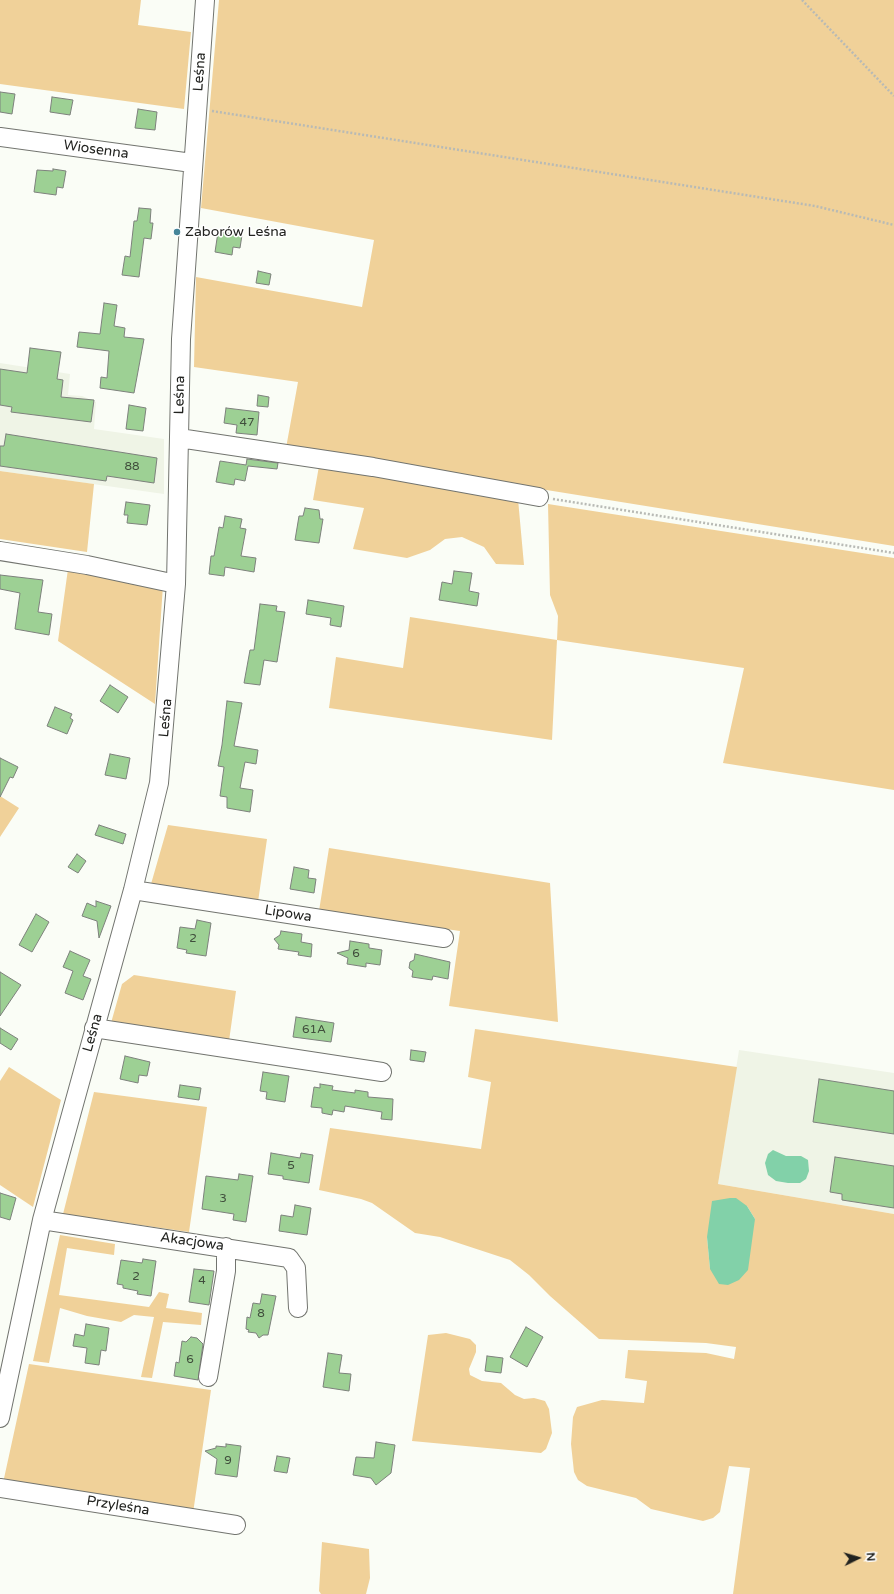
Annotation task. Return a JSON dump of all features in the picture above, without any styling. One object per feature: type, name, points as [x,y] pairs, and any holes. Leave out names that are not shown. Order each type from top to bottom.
[{"type":"street","name":"Leśna","points":[[0,1418],[42,1220],[133,890],[159,783],[176,584],[181,340],[192,163],[205,0]]},
{"type":"street","name":"Wiosenna","points":[[0,137],[192,163]]},
{"type":"street","points":[[179,438],[373,467],[539,497]]},
{"type":"street","points":[[0,551],[87,565],[176,584]]},
{"type":"street","name":"Lipowa","points":[[133,890],[444,938]]},
{"type":"street","points":[[94,1028],[382,1072]]},
{"type":"street","name":"Akacjowa","points":[[42,1220],[226,1247],[289,1258],[296,1268],[298,1308]]},
{"type":"street","points":[[208,1376],[226,1271],[226,1247]]},
{"type":"street","name":"Przyleśna","points":[[0,1488],[236,1525]]},
{"type":"path","points":[[802,0],[894,96]]},
{"type":"path","points":[[197,109],[815,206],[894,225]]},
{"type":"path","points":[[539,497],[894,553]]},
{"type":"shaded area","points":[[0,0],[141,0],[138,25],[191,32],[184,109],[0,84]]},
{"type":"shaded area","points":[[219,0],[894,0],[894,546],[286,448],[298,382],[194,367],[196,277],[362,307],[374,240],[201,208]]},
{"type":"shaded area","points":[[0,363],[70,374],[68,395],[82,396],[96,402],[94,429],[164,439],[164,494],[0,471]]},
{"type":"shaded area","points":[[319,466],[518,499],[524,565],[496,564],[484,547],[462,537],[445,539],[430,550],[407,558],[353,549],[364,508],[313,500]]},
{"type":"shaded area","points":[[0,471],[94,484],[87,552],[0,539]]},
{"type":"shaded area","points":[[548,504],[894,558],[894,790],[723,763],[744,668],[557,640],[558,616],[550,595]]},
{"type":"shaded area","points":[[68,569],[163,585],[155,704],[58,641]]},
{"type":"shaded area","points":[[410,617],[557,640],[552,740],[329,708],[336,657],[403,668]]},
{"type":"shaded area","points":[[0,796],[19,808],[0,837]]},
{"type":"shaded area","points":[[168,825],[267,839],[258,902],[151,884]]},
{"type":"shaded area","points":[[329,848],[550,883],[558,1022],[449,1006],[460,931],[319,911]]},
{"type":"shaded area","points":[[134,975],[236,991],[229,1041],[111,1023],[122,984]]},
{"type":"shaded area","points":[[475,1029],[737,1067],[718,1184],[894,1214],[894,1594],[733,1594],[750,1468],[729,1466],[720,1512],[713,1518],[703,1521],[651,1509],[636,1498],[587,1486],[578,1480],[574,1472],[571,1444],[573,1417],[577,1407],[602,1400],[644,1403],[647,1381],[625,1378],[628,1350],[706,1353],[734,1359],[736,1347],[706,1343],[599,1339],[550,1296],[529,1275],[510,1260],[440,1237],[415,1233],[372,1203],[361,1199],[319,1190],[330,1128],[481,1149],[491,1082],[468,1077]],"holes":[[[747,1206],[755,1219],[710,1269],[707,1237]]]},
{"type":"shaded area","points":[[739,1050],[894,1073],[894,1214],[718,1184]]},
{"type":"shaded area","points":[[9,1067],[61,1100],[33,1207],[0,1185],[0,1081]]},
{"type":"shaded area","points":[[94,1092],[207,1107],[189,1232],[63,1214]]},
{"type":"shaded area","points":[[773,1150],[786,1156],[801,1156],[808,1160],[809,1171],[806,1179],[800,1183],[788,1183],[776,1181],[768,1175],[765,1163],[768,1154]]},
{"type":"shaded area","points":[[736,1198],[747,1206],[755,1219],[748,1270],[739,1280],[728,1285],[719,1284],[710,1269],[707,1237],[712,1201]]},
{"type":"shaded area","points":[[60,1235],[115,1244],[114,1255],[67,1248],[59,1295],[149,1307],[159,1292],[169,1294],[166,1308],[202,1313],[201,1325],[163,1322],[152,1378],[141,1377],[154,1317],[134,1315],[121,1322],[87,1316],[60,1308],[49,1363],[33,1361]]},
{"type":"shaded area","points":[[446,1333],[470,1339],[476,1345],[476,1352],[469,1369],[470,1375],[482,1381],[501,1383],[515,1395],[524,1399],[534,1398],[545,1401],[549,1409],[552,1433],[546,1449],[541,1453],[412,1441],[428,1335]]},
{"type":"shaded area","points":[[29,1364],[211,1390],[193,1513],[3,1483]]},
{"type":"shaded area","points":[[322,1542],[369,1549],[370,1578],[366,1594],[321,1594],[319,1591]]},
{"type":"building","points":[[0,92],[15,94],[12,114],[0,112]]},
{"type":"building","points":[[52,97],[73,100],[70,115],[50,112]]},
{"type":"building","points":[[138,109],[157,112],[155,130],[135,128]]},
{"type":"building","points":[[53,169],[66,171],[63,188],[57,187],[56,195],[34,192],[37,170],[53,171]]},
{"type":"building","points":[[139,208],[151,209],[150,223],[153,223],[151,239],[144,238],[139,277],[122,275],[125,256],[130,257],[134,221],[137,221]]},
{"type":"building","points":[[218,232],[242,235],[240,248],[233,247],[232,255],[215,252]]},
{"type":"building","points":[[258,271],[271,274],[269,285],[256,283]]},
{"type":"building","points":[[104,303],[117,305],[114,326],[125,328],[124,337],[144,339],[134,393],[100,388],[101,377],[107,378],[109,351],[77,347],[79,332],[100,334]]},
{"type":"building","points":[[30,348],[61,352],[57,379],[63,380],[61,397],[94,400],[91,422],[11,412],[12,407],[0,405],[0,369],[27,373]]},
{"type":"building","points":[[258,395],[269,397],[268,407],[257,406]]},
{"type":"building","points":[[129,405],[146,408],[143,431],[126,429]]},
{"type":"building","points":[[226,408],[259,412],[257,435],[236,433],[237,425],[224,423]]},
{"type":"building","points":[[6,434],[157,458],[154,483],[107,476],[106,481],[0,466],[0,446],[4,446]]},
{"type":"building","points":[[247,459],[278,463],[277,469],[248,466],[245,481],[235,479],[234,485],[216,482],[220,461],[246,465]]},
{"type":"building","points":[[126,502],[150,505],[147,525],[127,523],[128,515],[124,515]]},
{"type":"building","points":[[305,508],[319,510],[320,519],[323,519],[319,543],[295,540],[299,516],[303,516]]},
{"type":"building","points":[[225,516],[242,519],[240,528],[246,529],[241,556],[256,558],[254,572],[225,567],[224,576],[209,574],[211,556],[214,556],[219,527],[223,528]]},
{"type":"building","points":[[454,571],[472,573],[469,591],[479,593],[477,606],[439,600],[442,582],[452,584]]},
{"type":"building","points":[[0,575],[43,580],[38,612],[52,614],[49,635],[15,629],[20,593],[0,589]]},
{"type":"building","points":[[308,600],[344,606],[341,627],[330,625],[331,618],[306,614]]},
{"type":"building","points":[[260,604],[277,606],[276,611],[285,612],[277,662],[264,660],[260,685],[244,683],[250,650],[254,650]]},
{"type":"building","points":[[110,685],[128,697],[118,713],[100,701]]},
{"type":"building","points":[[227,701],[242,703],[234,746],[258,750],[256,764],[245,762],[240,788],[253,790],[250,812],[227,808],[227,797],[220,796],[224,767],[218,766]]},
{"type":"building","points":[[55,707],[72,714],[70,718],[73,720],[67,734],[47,726]]},
{"type":"building","points":[[110,754],[130,758],[126,779],[105,775]]},
{"type":"building","points":[[0,758],[18,767],[13,778],[10,777],[0,797]]},
{"type":"building","points":[[99,825],[126,834],[123,844],[95,835]]},
{"type":"building","points":[[77,854],[86,861],[78,873],[68,867]]},
{"type":"building","points":[[294,867],[309,870],[308,878],[316,879],[314,893],[290,889]]},
{"type":"building","points":[[96,901],[111,906],[99,938],[97,921],[82,916],[87,903],[96,907]]},
{"type":"building","points":[[36,914],[49,922],[32,952],[19,945]]},
{"type":"building","points":[[197,920],[211,923],[206,956],[186,953],[187,950],[177,948],[180,927],[195,929]]},
{"type":"building","points":[[281,931],[302,934],[301,942],[312,944],[311,957],[298,955],[299,952],[278,949],[279,945],[274,939],[280,935]]},
{"type":"building","points":[[350,941],[369,944],[369,948],[382,950],[380,965],[366,963],[366,967],[347,964],[348,958],[337,953],[349,950]]},
{"type":"building","points":[[70,951],[90,960],[83,976],[91,979],[83,1000],[65,993],[73,971],[63,967]]},
{"type":"building","points":[[415,954],[450,962],[448,979],[433,976],[432,980],[412,977],[413,971],[409,968],[410,962],[414,960]]},
{"type":"building","points":[[0,972],[21,985],[0,1016]]},
{"type":"building","points":[[296,1017],[334,1023],[331,1042],[293,1037]]},
{"type":"building","points":[[0,1028],[18,1039],[11,1050],[0,1043]]},
{"type":"building","points":[[411,1050],[426,1052],[424,1062],[410,1060]]},
{"type":"building","points":[[125,1056],[150,1062],[147,1076],[139,1075],[138,1083],[120,1079]]},
{"type":"building","points":[[263,1072],[289,1076],[285,1102],[266,1099],[267,1092],[260,1091]]},
{"type":"building","points":[[819,1079],[894,1091],[894,1134],[813,1122]]},
{"type":"building","points":[[320,1084],[333,1086],[332,1090],[355,1093],[355,1090],[368,1092],[368,1097],[393,1099],[392,1120],[381,1119],[382,1112],[345,1106],[344,1112],[333,1110],[332,1115],[322,1113],[322,1108],[311,1107],[314,1087],[320,1088]]},
{"type":"building","points":[[180,1085],[201,1088],[199,1100],[178,1097]]},
{"type":"building","points":[[271,1153],[300,1158],[301,1153],[313,1155],[309,1183],[283,1179],[283,1176],[268,1174]]},
{"type":"building","points":[[835,1157],[894,1166],[894,1208],[842,1200],[842,1194],[830,1192]]},
{"type":"building","points":[[239,1174],[253,1176],[246,1222],[233,1220],[234,1214],[202,1209],[206,1176],[238,1180]]},
{"type":"building","points":[[0,1193],[16,1198],[10,1220],[0,1217]]},
{"type":"building","points":[[295,1205],[311,1208],[307,1235],[279,1231],[281,1215],[293,1217]]},
{"type":"building","points":[[143,1259],[156,1261],[151,1296],[137,1294],[138,1291],[123,1288],[123,1285],[117,1284],[121,1260],[142,1263]]},
{"type":"building","points":[[194,1269],[214,1271],[209,1305],[189,1302]]},
{"type":"building","points":[[262,1294],[276,1296],[268,1335],[263,1335],[259,1338],[256,1333],[248,1332],[249,1330],[246,1329],[247,1317],[250,1318],[253,1303],[260,1304]]},
{"type":"building","points":[[86,1324],[109,1328],[106,1351],[101,1350],[99,1365],[85,1363],[87,1348],[73,1346],[75,1334],[84,1336]]},
{"type":"building","points":[[526,1327],[543,1337],[527,1367],[510,1357]]},
{"type":"building","points":[[191,1337],[197,1338],[203,1344],[198,1380],[174,1376],[176,1362],[179,1363],[182,1341],[186,1342]]},
{"type":"building","points":[[328,1353],[342,1355],[339,1373],[351,1374],[349,1391],[323,1387]]},
{"type":"building","points":[[487,1356],[503,1358],[501,1373],[485,1371]]},
{"type":"building","points":[[376,1442],[395,1445],[391,1473],[376,1485],[371,1478],[353,1475],[356,1457],[374,1458]]},
{"type":"building","points":[[226,1444],[241,1446],[237,1477],[215,1474],[217,1459],[205,1451],[216,1448],[216,1446],[226,1447]]},
{"type":"building","points":[[277,1456],[290,1458],[287,1473],[274,1471]]},
{"type":"place","name":"Zaborów Leśna","points":[[177,232]]}]
